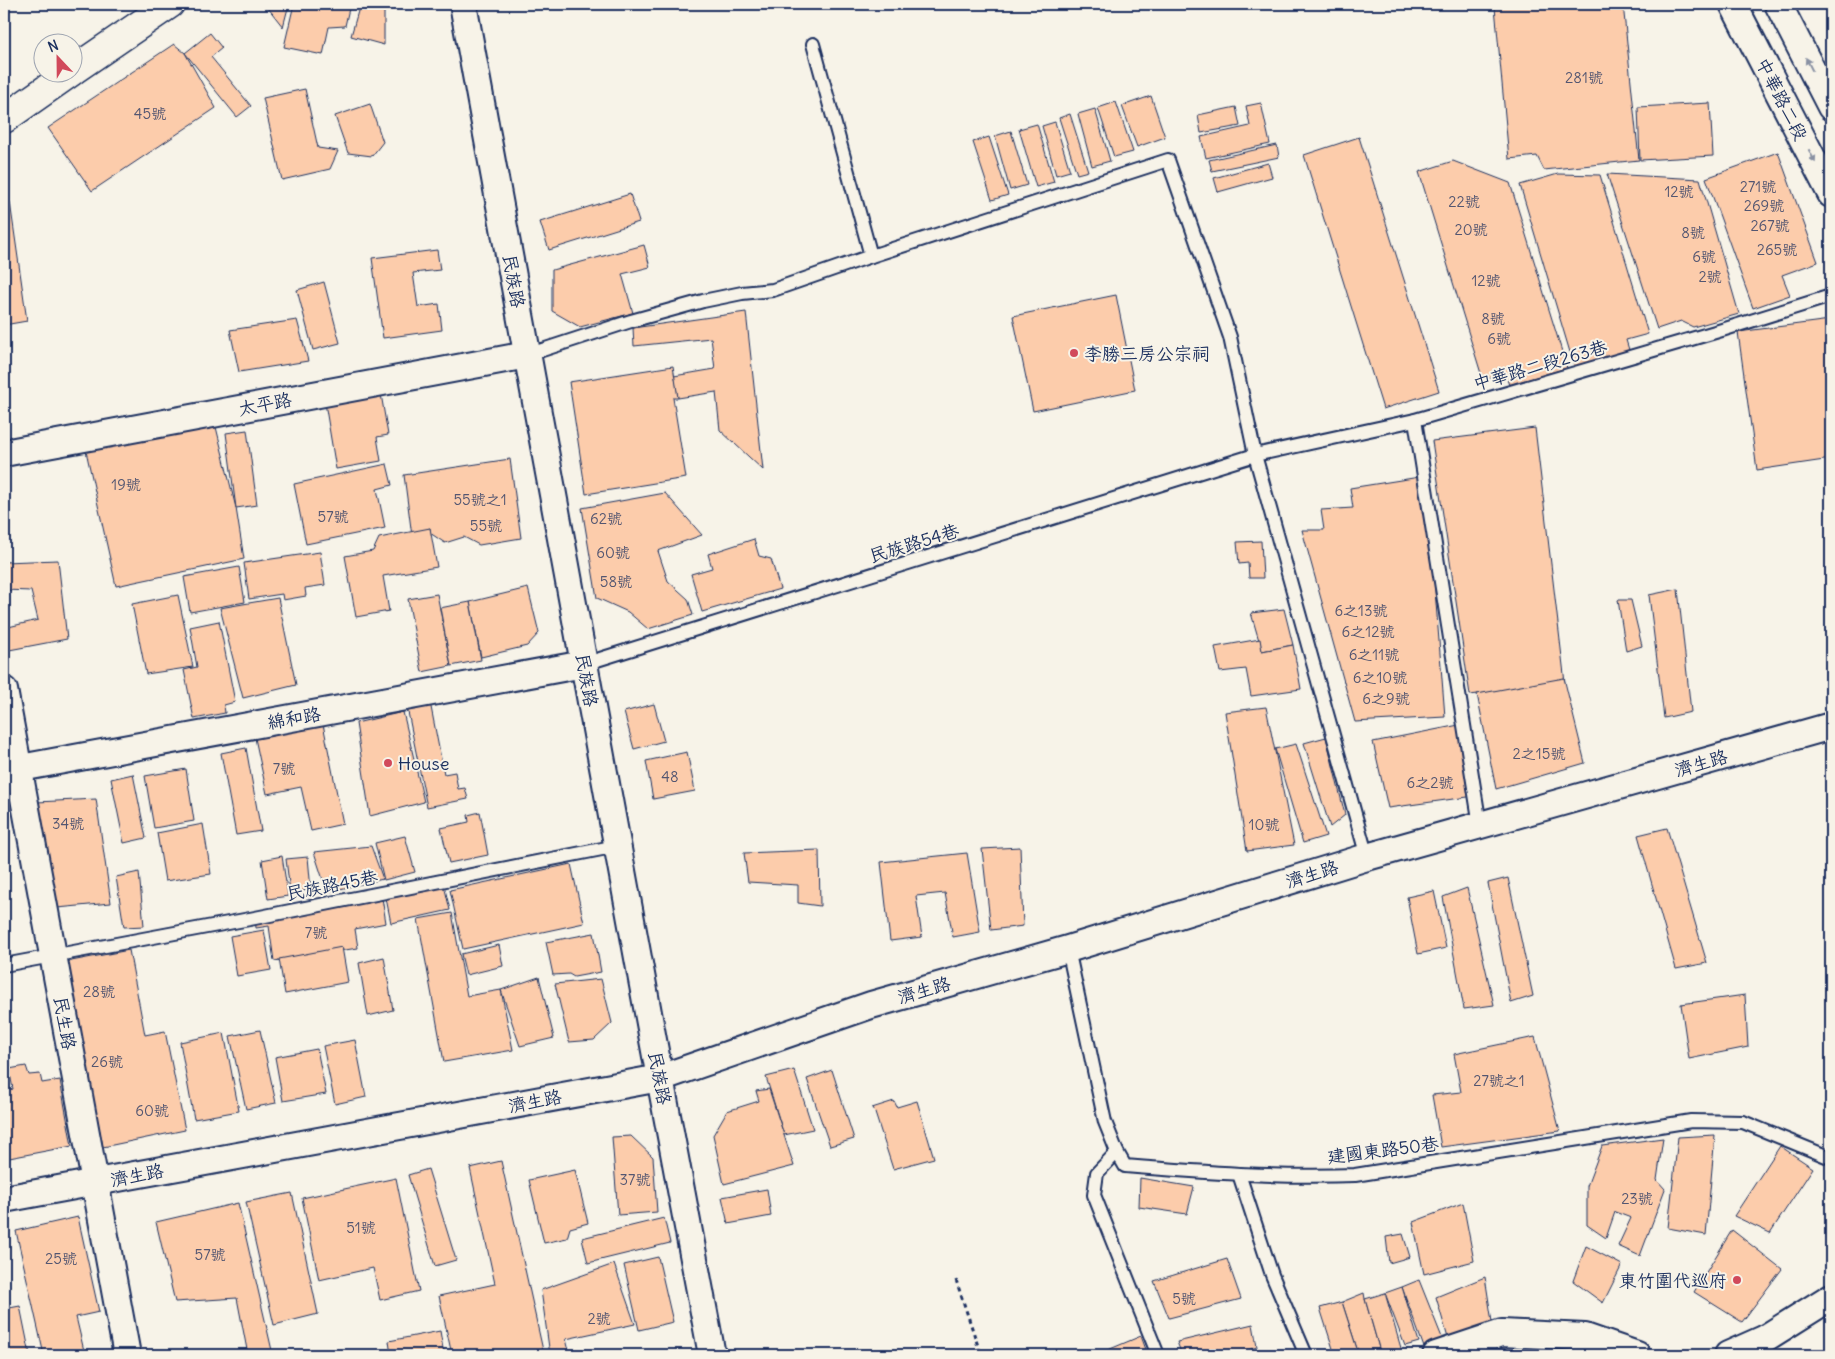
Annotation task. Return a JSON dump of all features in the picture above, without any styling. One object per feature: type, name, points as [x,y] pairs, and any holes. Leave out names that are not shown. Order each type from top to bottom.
[{"type":"main road","points":[[82,65],[170,4]]},
{"type":"main road","points":[[4,119],[58,82]]},
{"type":"street","name":"民族路","points":[[463,4],[709,1355]]},
{"type":"street","name":"中華路二段","points":[[1733,4],[1831,194]]},
{"type":"street","points":[[1778,4],[1831,107]]},
{"type":"street","name":"太平路","points":[[4,453],[527,355]]},
{"type":"street","name":"綿和路","points":[[11,770],[584,664]]},
{"type":"street","name":"民生路","points":[[4,690],[11,770],[53,956],[127,1355]]},
{"type":"street","name":"濟生路","points":[[4,1199],[660,1078],[871,1005],[1068,949],[1367,857],[1831,726]]},
{"type":"street","points":[[1728,1355],[1764,1339],[1831,1297]]},
{"type":"street","points":[[1436,1355],[1502,1333],[1585,1337],[1637,1355]]},
{"type":"lane","points":[[813,44],[871,256]]},
{"type":"lane","points":[[527,355],[703,301],[742,293],[773,290],[871,256],[1168,160],[1230,337],[1256,455],[1367,857]]},
{"type":"lane","name":"中華路二段263巷","points":[[1256,455],[1415,420],[1703,336],[1831,296]]},
{"type":"lane","points":[[1415,420],[1480,825]]},
{"type":"lane","name":"民族路54巷","points":[[584,664],[1256,455]]},
{"type":"lane","name":"民族路45巷","points":[[4,965],[617,846]]},
{"type":"lane","name":"建國東路50巷","points":[[1068,949],[1105,1122],[1125,1166],[1239,1174],[1355,1175],[1691,1121],[1744,1122],[1831,1158]]},
{"type":"lane","points":[[1117,1152],[1097,1172],[1094,1195],[1158,1355]]},
{"type":"lane","points":[[1239,1174],[1272,1275],[1306,1355]]},
{"type":"path","points":[[956,1280],[981,1355]]},
{"type":"building","points":[[265,4],[289,4],[283,27]]},
{"type":"building","points":[[294,4],[350,4],[345,26],[329,27],[323,55],[284,47]]},
{"type":"building","points":[[360,4],[384,4],[384,45],[351,36]]},
{"type":"building","points":[[1528,4],[1623,4],[1639,160],[1544,170],[1537,156],[1509,159],[1495,7]]},
{"type":"building","points":[[210,33],[222,48],[211,57],[251,106],[237,117],[185,53]]},
{"type":"building","points":[[174,44],[185,53],[216,108],[92,191],[48,128]]},
{"type":"building","points":[[305,89],[318,148],[338,151],[330,169],[282,180],[263,98]]},
{"type":"building","points":[[1151,96],[1165,137],[1137,147],[1122,106]]},
{"type":"building","points":[[1116,102],[1133,152],[1114,157],[1098,108]]},
{"type":"building","points":[[1261,103],[1270,144],[1206,158],[1201,137],[1250,126],[1246,106]]},
{"type":"building","points":[[1710,103],[1713,156],[1640,160],[1638,107]]},
{"type":"building","points":[[370,104],[383,142],[372,156],[348,153],[335,116]]},
{"type":"building","points":[[1236,107],[1240,126],[1201,133],[1198,115]]},
{"type":"building","points":[[1095,109],[1110,161],[1092,166],[1078,114]]},
{"type":"building","points":[[1070,114],[1088,171],[1077,174],[1059,118]]},
{"type":"building","points":[[1055,122],[1070,171],[1056,175],[1042,126]]},
{"type":"building","points":[[1037,124],[1054,182],[1036,187],[1019,129]]},
{"type":"building","points":[[1011,131],[1027,185],[1010,190],[995,136]]},
{"type":"building","points":[[989,137],[1008,195],[992,200],[973,142]]},
{"type":"building","points":[[1359,137],[1439,391],[1383,409],[1304,155]]},
{"type":"building","points":[[1277,145],[1279,157],[1212,171],[1209,160]]},
{"type":"building","points":[[1778,152],[1818,262],[1782,275],[1790,295],[1753,308],[1706,178]]},
{"type":"building","points":[[1453,161],[1510,183],[1567,368],[1509,385],[1505,374],[1483,380],[1419,172]]},
{"type":"building","points":[[1268,163],[1272,177],[1218,192],[1214,178]]},
{"type":"building","points":[[1558,174],[1600,175],[1648,334],[1626,340],[1630,353],[1575,369],[1520,185]]},
{"type":"building","points":[[1607,174],[1700,179],[1739,314],[1693,327],[1681,321],[1657,329]]},
{"type":"building","points":[[630,194],[639,222],[549,250],[540,222]]},
{"type":"building","points":[[10,202],[27,321],[4,325],[4,203]]},
{"type":"building","points":[[644,245],[650,267],[622,274],[633,313],[580,327],[552,311],[552,270]]},
{"type":"building","points":[[437,250],[440,270],[413,273],[418,307],[439,304],[442,330],[383,338],[372,258]]},
{"type":"building","points":[[324,282],[340,343],[313,350],[297,290]]},
{"type":"building","name":"李勝三房公宗祠","points":[[1116,295],[1135,390],[1033,411],[1013,316]]},
{"type":"building","points":[[746,312],[763,470],[720,430],[716,392],[678,398],[674,376],[715,369],[711,338],[634,346],[633,328]]},
{"type":"building","points":[[297,320],[308,361],[239,372],[230,330]]},
{"type":"building","points":[[1830,320],[1831,459],[1757,470],[1738,332]]},
{"type":"building","points":[[673,366],[678,398],[673,398],[686,478],[586,494],[569,382]]},
{"type":"building","points":[[380,388],[388,435],[377,437],[381,461],[336,469],[324,397]]},
{"type":"building","points":[[215,423],[236,508],[244,559],[116,586],[86,451]]},
{"type":"building","points":[[1535,428],[1565,683],[1470,695],[1432,441]]},
{"type":"building","points":[[247,430],[257,505],[236,508],[226,433]]},
{"type":"building","points":[[510,459],[521,538],[479,545],[464,537],[445,543],[430,533],[430,528],[412,536],[404,475]]},
{"type":"building","points":[[387,464],[392,485],[377,489],[385,528],[306,544],[294,484]]},
{"type":"building","points":[[1426,476],[1445,717],[1355,722],[1302,530],[1324,530],[1321,510],[1353,508],[1350,488]]},
{"type":"building","points":[[665,493],[702,535],[658,551],[668,581],[688,599],[693,615],[648,629],[628,612],[597,598],[582,508]]},
{"type":"building","points":[[430,528],[437,567],[383,576],[389,611],[356,617],[345,556],[373,551],[379,538]]},
{"type":"building","points":[[754,539],[759,556],[771,559],[780,589],[702,612],[691,574],[712,568],[708,554]]},
{"type":"building","points":[[1261,541],[1263,578],[1249,578],[1248,563],[1239,564],[1237,542]]},
{"type":"building","points":[[320,552],[325,585],[305,588],[306,596],[283,600],[282,594],[249,599],[244,563]]},
{"type":"building","points":[[58,560],[67,639],[4,651],[4,628],[38,620],[31,591],[4,590],[4,562]]},
{"type":"building","points":[[239,567],[245,602],[190,612],[184,577]]},
{"type":"building","points":[[528,588],[539,633],[527,646],[481,657],[470,602]]},
{"type":"building","points":[[1678,589],[1691,712],[1664,718],[1649,595]]},
{"type":"building","points":[[437,594],[451,666],[422,672],[408,599]]},
{"type":"building","points":[[178,595],[193,667],[146,674],[132,604]]},
{"type":"building","points":[[278,598],[296,685],[243,698],[220,608]]},
{"type":"building","points":[[1618,600],[1631,600],[1642,646],[1626,651]]},
{"type":"building","points":[[470,602],[481,660],[451,666],[440,608]]},
{"type":"building","points":[[1284,609],[1293,645],[1262,651],[1251,613]]},
{"type":"building","points":[[219,621],[235,702],[224,705],[225,713],[194,719],[184,670],[197,667],[190,627]]},
{"type":"building","points":[[1260,639],[1262,651],[1293,645],[1301,689],[1251,696],[1246,669],[1220,672],[1215,647]]},
{"type":"building","points":[[1564,678],[1585,763],[1496,789],[1477,694]]},
{"type":"building","points":[[430,702],[444,774],[455,772],[458,789],[465,788],[468,799],[427,807],[407,707]]},
{"type":"building","points":[[654,704],[664,741],[634,749],[624,712]]},
{"type":"building","points":[[1266,707],[1294,845],[1247,851],[1225,712]]},
{"type":"building","name":"House","points":[[403,712],[424,802],[370,816],[356,723]]},
{"type":"building","points":[[323,724],[343,824],[311,831],[301,787],[267,794],[255,738]]},
{"type":"building","points":[[1459,725],[1475,796],[1388,808],[1373,742]]},
{"type":"building","points":[[1326,737],[1345,815],[1330,827],[1304,743]]},
{"type":"building","points":[[1296,744],[1326,836],[1303,843],[1275,749]]},
{"type":"building","points":[[246,748],[261,831],[236,835],[221,753]]},
{"type":"building","points":[[687,752],[695,791],[653,799],[646,761]]},
{"type":"building","points":[[186,769],[194,821],[154,828],[145,776]]},
{"type":"building","points":[[133,774],[146,838],[124,843],[111,779]]},
{"type":"building","points":[[96,799],[111,903],[57,908],[37,802]]},
{"type":"building","points":[[480,812],[488,855],[449,863],[441,828],[469,822],[468,815]]},
{"type":"building","points":[[203,824],[211,874],[165,881],[157,833]]},
{"type":"building","points":[[1667,828],[1707,963],[1676,969],[1638,835]]},
{"type":"building","points":[[405,836],[415,872],[384,880],[375,843]]},
{"type":"building","points":[[4,840],[9,871],[4,872]]},
{"type":"building","points":[[371,846],[383,879],[327,892],[314,852]]},
{"type":"building","points":[[1020,847],[1023,926],[991,930],[982,849]]},
{"type":"building","points":[[819,850],[820,906],[798,903],[798,885],[748,882],[744,853]]},
{"type":"building","points":[[967,853],[980,932],[953,937],[945,893],[916,896],[922,937],[890,941],[881,862]]},
{"type":"building","points":[[282,856],[288,896],[268,899],[262,860]]},
{"type":"building","points":[[308,857],[311,890],[290,892],[286,859]]},
{"type":"building","points":[[571,864],[584,923],[463,949],[450,890]]},
{"type":"building","points":[[139,872],[144,926],[124,927],[116,877]]},
{"type":"building","points":[[1508,878],[1533,996],[1511,1003],[1488,883]]},
{"type":"building","points":[[444,885],[450,910],[391,923],[386,898]]},
{"type":"building","points":[[1467,888],[1494,1005],[1464,1009],[1443,897]]},
{"type":"building","points":[[1434,891],[1446,948],[1418,954],[1407,897]]},
{"type":"building","points":[[382,898],[386,923],[355,929],[358,948],[274,961],[269,926],[256,928],[255,918]]},
{"type":"building","points":[[452,913],[467,996],[501,990],[513,1050],[444,1062],[418,919]]},
{"type":"building","points":[[264,930],[271,970],[237,976],[230,936]]},
{"type":"building","points":[[594,933],[601,972],[574,977],[569,974],[553,975],[546,942]]},
{"type":"building","points":[[499,945],[503,966],[466,975],[461,954]]},
{"type":"building","points":[[342,947],[348,982],[285,994],[279,959]]},
{"type":"building","points":[[129,950],[145,1035],[165,1031],[185,1130],[103,1147],[66,962]]},
{"type":"building","points":[[384,957],[393,1010],[368,1016],[359,963]]},
{"type":"building","points":[[539,977],[554,1038],[520,1046],[501,990]]},
{"type":"building","points":[[601,979],[612,1023],[594,1040],[569,1042],[555,984]]},
{"type":"building","points":[[1745,995],[1748,1047],[1689,1059],[1681,1004]]},
{"type":"building","points":[[260,1030],[276,1103],[246,1109],[230,1036]]},
{"type":"building","points":[[224,1033],[239,1111],[194,1119],[180,1042]]},
{"type":"building","points":[[1535,1037],[1560,1131],[1441,1147],[1432,1095],[1461,1092],[1454,1054]]},
{"type":"building","points":[[355,1040],[366,1097],[335,1104],[323,1046]]},
{"type":"building","points":[[317,1049],[326,1094],[283,1101],[275,1057]]},
{"type":"building","points":[[26,1066],[29,1075],[40,1074],[42,1083],[60,1080],[72,1146],[4,1159],[4,1092],[13,1089],[9,1069]]},
{"type":"building","points":[[794,1070],[813,1129],[784,1135],[766,1077]]},
{"type":"building","points":[[832,1070],[854,1139],[830,1146],[807,1079]]},
{"type":"building","points":[[769,1089],[794,1166],[724,1184],[713,1135],[727,1111],[759,1101],[756,1091]]},
{"type":"building","points":[[894,1101],[897,1107],[917,1101],[934,1158],[893,1169],[872,1108]]},
{"type":"building","points":[[1715,1135],[1706,1235],[1668,1228],[1678,1137]]},
{"type":"building","points":[[631,1136],[653,1157],[657,1212],[618,1215],[612,1137]]},
{"type":"building","points":[[1663,1138],[1657,1180],[1665,1189],[1640,1256],[1618,1246],[1631,1218],[1615,1212],[1606,1238],[1587,1225],[1587,1186],[1602,1146]]},
{"type":"building","points":[[1780,1146],[1813,1168],[1770,1233],[1734,1216]]},
{"type":"building","points":[[501,1161],[544,1355],[452,1355],[439,1296],[495,1284],[470,1168]]},
{"type":"building","points":[[428,1169],[456,1260],[435,1266],[408,1175]]},
{"type":"building","points":[[575,1170],[588,1223],[570,1228],[567,1238],[544,1243],[529,1180]]},
{"type":"building","points":[[396,1178],[419,1291],[380,1300],[373,1268],[319,1280],[302,1198]]},
{"type":"building","points":[[1140,1178],[1194,1187],[1187,1214],[1139,1207]]},
{"type":"building","points":[[767,1189],[771,1216],[728,1224],[722,1197]]},
{"type":"building","points":[[292,1193],[318,1314],[274,1325],[246,1202]]},
{"type":"building","points":[[238,1203],[273,1355],[248,1355],[237,1298],[175,1302],[156,1222]]},
{"type":"building","points":[[1463,1203],[1474,1261],[1424,1274],[1413,1222]]},
{"type":"building","points":[[78,1217],[99,1312],[76,1317],[85,1355],[44,1355],[16,1231]]},
{"type":"building","points":[[664,1218],[670,1243],[588,1263],[582,1238]]},
{"type":"building","name":"東竹圍代巡府","points":[[1732,1230],[1782,1269],[1742,1322],[1694,1292]]},
{"type":"building","points":[[1403,1234],[1410,1257],[1389,1263],[1386,1237]]},
{"type":"building","points":[[1586,1246],[1622,1265],[1603,1303],[1573,1281]]},
{"type":"building","points":[[658,1257],[673,1322],[639,1330],[624,1265]]},
{"type":"building","points":[[1227,1259],[1241,1299],[1169,1318],[1154,1281]]},
{"type":"building","points":[[614,1264],[635,1324],[566,1339],[570,1355],[550,1355],[541,1290]]},
{"type":"building","points":[[1485,1277],[1492,1322],[1448,1338],[1436,1297]]},
{"type":"building","points":[[1419,1280],[1445,1345],[1426,1353],[1402,1287]]},
{"type":"building","points":[[1402,1287],[1419,1342],[1405,1346],[1385,1293]]},
{"type":"building","points":[[1364,1293],[1381,1355],[1359,1355],[1342,1302]]},
{"type":"building","points":[[1385,1293],[1403,1355],[1381,1355],[1365,1299]]},
{"type":"building","points":[[1342,1302],[1359,1355],[1335,1355],[1320,1308]]},
{"type":"building","points":[[20,1306],[30,1355],[4,1355],[4,1309]]},
{"type":"building","points":[[1253,1324],[1257,1347],[1232,1355],[1182,1355],[1177,1342]]},
{"type":"building","points":[[440,1331],[444,1355],[391,1355],[389,1341]]},
{"type":"building","points":[[1141,1336],[1148,1355],[1096,1355]]},
{"type":"place","name":"李勝三房公宗祠","points":[[1074,353]]},
{"type":"place","name":"House","points":[[388,763]]},
{"type":"place","name":"東竹圍代巡府","points":[[1737,1280]]}]
